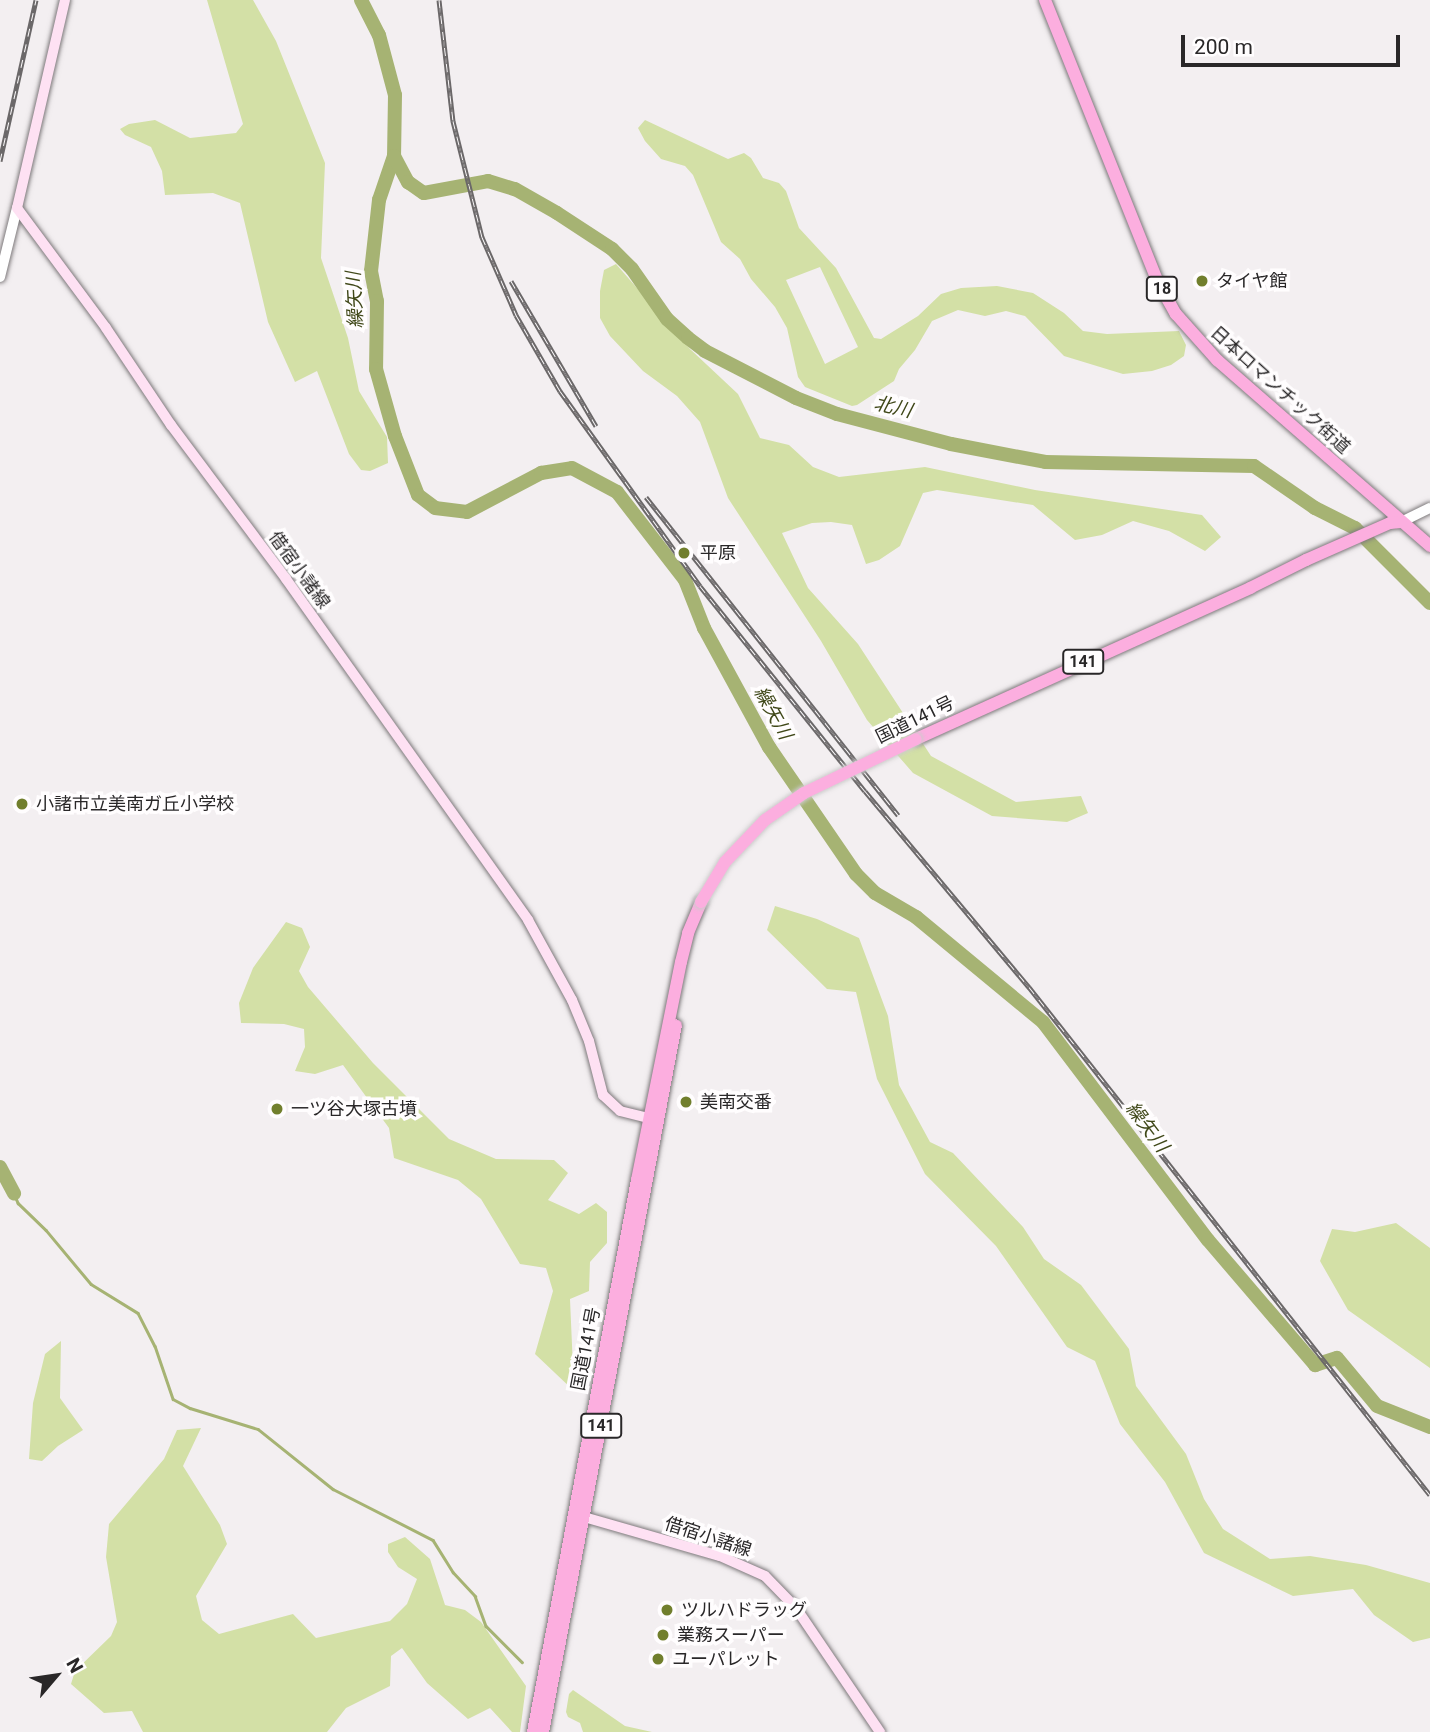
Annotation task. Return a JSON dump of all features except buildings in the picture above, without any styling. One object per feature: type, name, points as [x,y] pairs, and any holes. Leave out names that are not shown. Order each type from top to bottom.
[{"type":"highway","name":"日本ロマンチック街道","points":[[1045,0],[1158,282],[1176,314],[1217,360],[1430,546]]},
{"type":"highway","name":"国道141号","points":[[533,1732],[681,990],[679,973],[688,933],[701,902],[725,862],[765,820],[804,793],[916,739],[1250,588],[1276,573],[1401,522]]},
{"type":"highway","name":"国道141号","points":[[543,1732],[578,1516]]},
{"type":"main road","points":[[16,208],[65,0]]},
{"type":"main road","name":"借宿小諸線","points":[[16,208],[106,328],[177,434],[286,579],[528,920],[572,1000],[589,1041],[603,1095],[620,1111],[655,1119]]},
{"type":"main road","name":"借宿小諸線","points":[[578,1516],[720,1556],[765,1576],[796,1608],[880,1732]]},
{"type":"street","points":[[0,277],[16,208]]},
{"type":"street","points":[[1401,522],[1430,508]]},
{"type":"green space","points":[[207,0],[253,0],[276,41],[325,163],[321,258],[348,338],[359,391],[387,437],[388,463],[370,471],[361,470],[349,454],[317,371],[295,382],[268,322],[240,203],[213,193],[165,195],[162,171],[151,147],[125,135],[120,129],[129,124],[155,120],[190,138],[236,133],[243,124]]},
{"type":"green space","points":[[645,120],[728,159],[744,153],[751,158],[763,178],[779,183],[786,191],[799,228],[836,268],[874,338],[881,339],[918,316],[941,294],[961,288],[997,286],[1033,293],[1064,313],[1083,331],[1107,334],[1179,331],[1186,345],[1184,356],[1171,365],[1152,371],[1123,374],[1064,356],[1025,316],[1006,311],[985,316],[958,310],[932,321],[915,350],[899,369],[894,381],[857,405],[852,406],[805,387],[798,377],[787,328],[775,307],[751,279],[740,259],[721,242],[693,175],[685,166],[661,159],[645,141],[638,128]],"holes":[[[820,267],[858,347],[825,364],[786,280]]]},
{"type":"green space","points":[[616,264],[690,349],[738,394],[760,438],[789,445],[813,467],[839,477],[925,467],[1035,490],[1202,515],[1221,537],[1205,551],[1169,531],[1133,521],[1102,535],[1075,540],[1033,505],[937,490],[923,493],[900,546],[879,560],[866,564],[852,525],[812,523],[782,533],[808,588],[858,644],[931,756],[1016,802],[1081,796],[1088,813],[1067,822],[992,816],[913,773],[867,720],[821,641],[728,498],[700,422],[677,396],[643,371],[610,336],[600,318],[600,291],[604,270]]},
{"type":"green space","points":[[775,906],[817,919],[859,938],[888,1016],[899,1085],[930,1142],[953,1153],[1023,1227],[1044,1259],[1081,1285],[1129,1349],[1136,1386],[1186,1454],[1204,1499],[1223,1529],[1270,1559],[1310,1556],[1366,1565],[1430,1583],[1430,1638],[1413,1642],[1374,1615],[1353,1589],[1293,1596],[1204,1553],[1165,1482],[1120,1424],[1095,1361],[1067,1347],[996,1246],[925,1174],[877,1079],[856,992],[827,989],[767,930]]},
{"type":"green space","points":[[286,922],[302,928],[310,947],[299,971],[308,987],[373,1063],[449,1139],[496,1159],[554,1160],[568,1173],[548,1200],[579,1214],[596,1203],[607,1212],[607,1243],[590,1262],[589,1291],[570,1299],[574,1391],[535,1354],[553,1291],[546,1268],[520,1264],[481,1199],[458,1180],[394,1158],[389,1128],[343,1065],[315,1074],[295,1071],[305,1047],[304,1029],[284,1024],[241,1023],[239,1003],[253,968]]},
{"type":"green space","points":[[1396,1223],[1430,1248],[1430,1368],[1348,1310],[1320,1261],[1332,1229],[1355,1232]]},
{"type":"green space","points":[[61,1341],[60,1398],[83,1430],[58,1446],[42,1461],[29,1459],[33,1403],[45,1354]]},
{"type":"green space","points":[[201,1428],[183,1466],[220,1525],[227,1544],[196,1596],[202,1620],[219,1634],[293,1614],[316,1638],[390,1621],[407,1604],[417,1579],[398,1567],[388,1552],[388,1544],[405,1537],[430,1559],[445,1605],[465,1610],[481,1622],[526,1686],[520,1732],[512,1732],[490,1708],[468,1719],[427,1683],[402,1648],[391,1656],[390,1686],[346,1708],[327,1732],[143,1732],[132,1711],[104,1713],[71,1684],[75,1671],[111,1636],[117,1622],[106,1557],[109,1524],[164,1459],[177,1430]]},
{"type":"green space","points":[[573,1690],[625,1726],[652,1732],[583,1732],[580,1723],[568,1717],[566,1712],[569,1694]]},
{"type":"waterway","name":"繰矢川","points":[[361,0],[379,35],[395,95],[394,156],[379,200],[371,271],[377,301],[376,369],[395,436],[418,495],[435,508],[467,512],[541,473],[572,468],[617,492],[685,580],[704,628],[769,747],[856,874],[875,893],[916,917],[1043,1022],[1208,1240],[1315,1365],[1337,1358],[1377,1406],[1430,1427]]},
{"type":"waterway","name":"北川","points":[[394,156],[408,182],[424,193],[488,181],[515,189],[557,213],[612,249],[632,269],[667,319],[688,338],[705,351],[796,398],[837,414],[951,444],[1045,462],[1254,466],[1315,508],[1355,528],[1430,603]]},
{"type":"waterway","points":[[0,1167],[14,1193]]},
{"type":"waterway","points":[[14,1193],[18,1203],[46,1230],[91,1284],[138,1313],[155,1346],[173,1399],[190,1408],[258,1429],[333,1489],[433,1540],[453,1572],[475,1596],[486,1626],[522,1662]]},
{"type":"railway","points":[[0,161],[36,0]]},
{"type":"railway","points":[[439,0],[453,121],[482,237],[516,315],[560,391],[700,586],[865,791],[1029,987],[1430,1495]]},
{"type":"railway","points":[[511,281],[596,426]]},
{"type":"railway","points":[[646,497],[898,815]]},
{"type":"place","name":"タイヤ館","points":[[1202,281]]},
{"type":"place","name":"平原","points":[[684,553]]},
{"type":"place","name":"小諸市立美南ガ丘小学校","points":[[22,804]]},
{"type":"place","name":"美南交番","points":[[686,1102]]},
{"type":"place","name":"一ツ谷大塚古墳","points":[[277,1109]]},
{"type":"place","name":"ツルハドラッグ","points":[[667,1610]]},
{"type":"place","name":"業務スーパー","points":[[663,1635]]},
{"type":"place","name":"ユーパレット","points":[[658,1659]]}]
